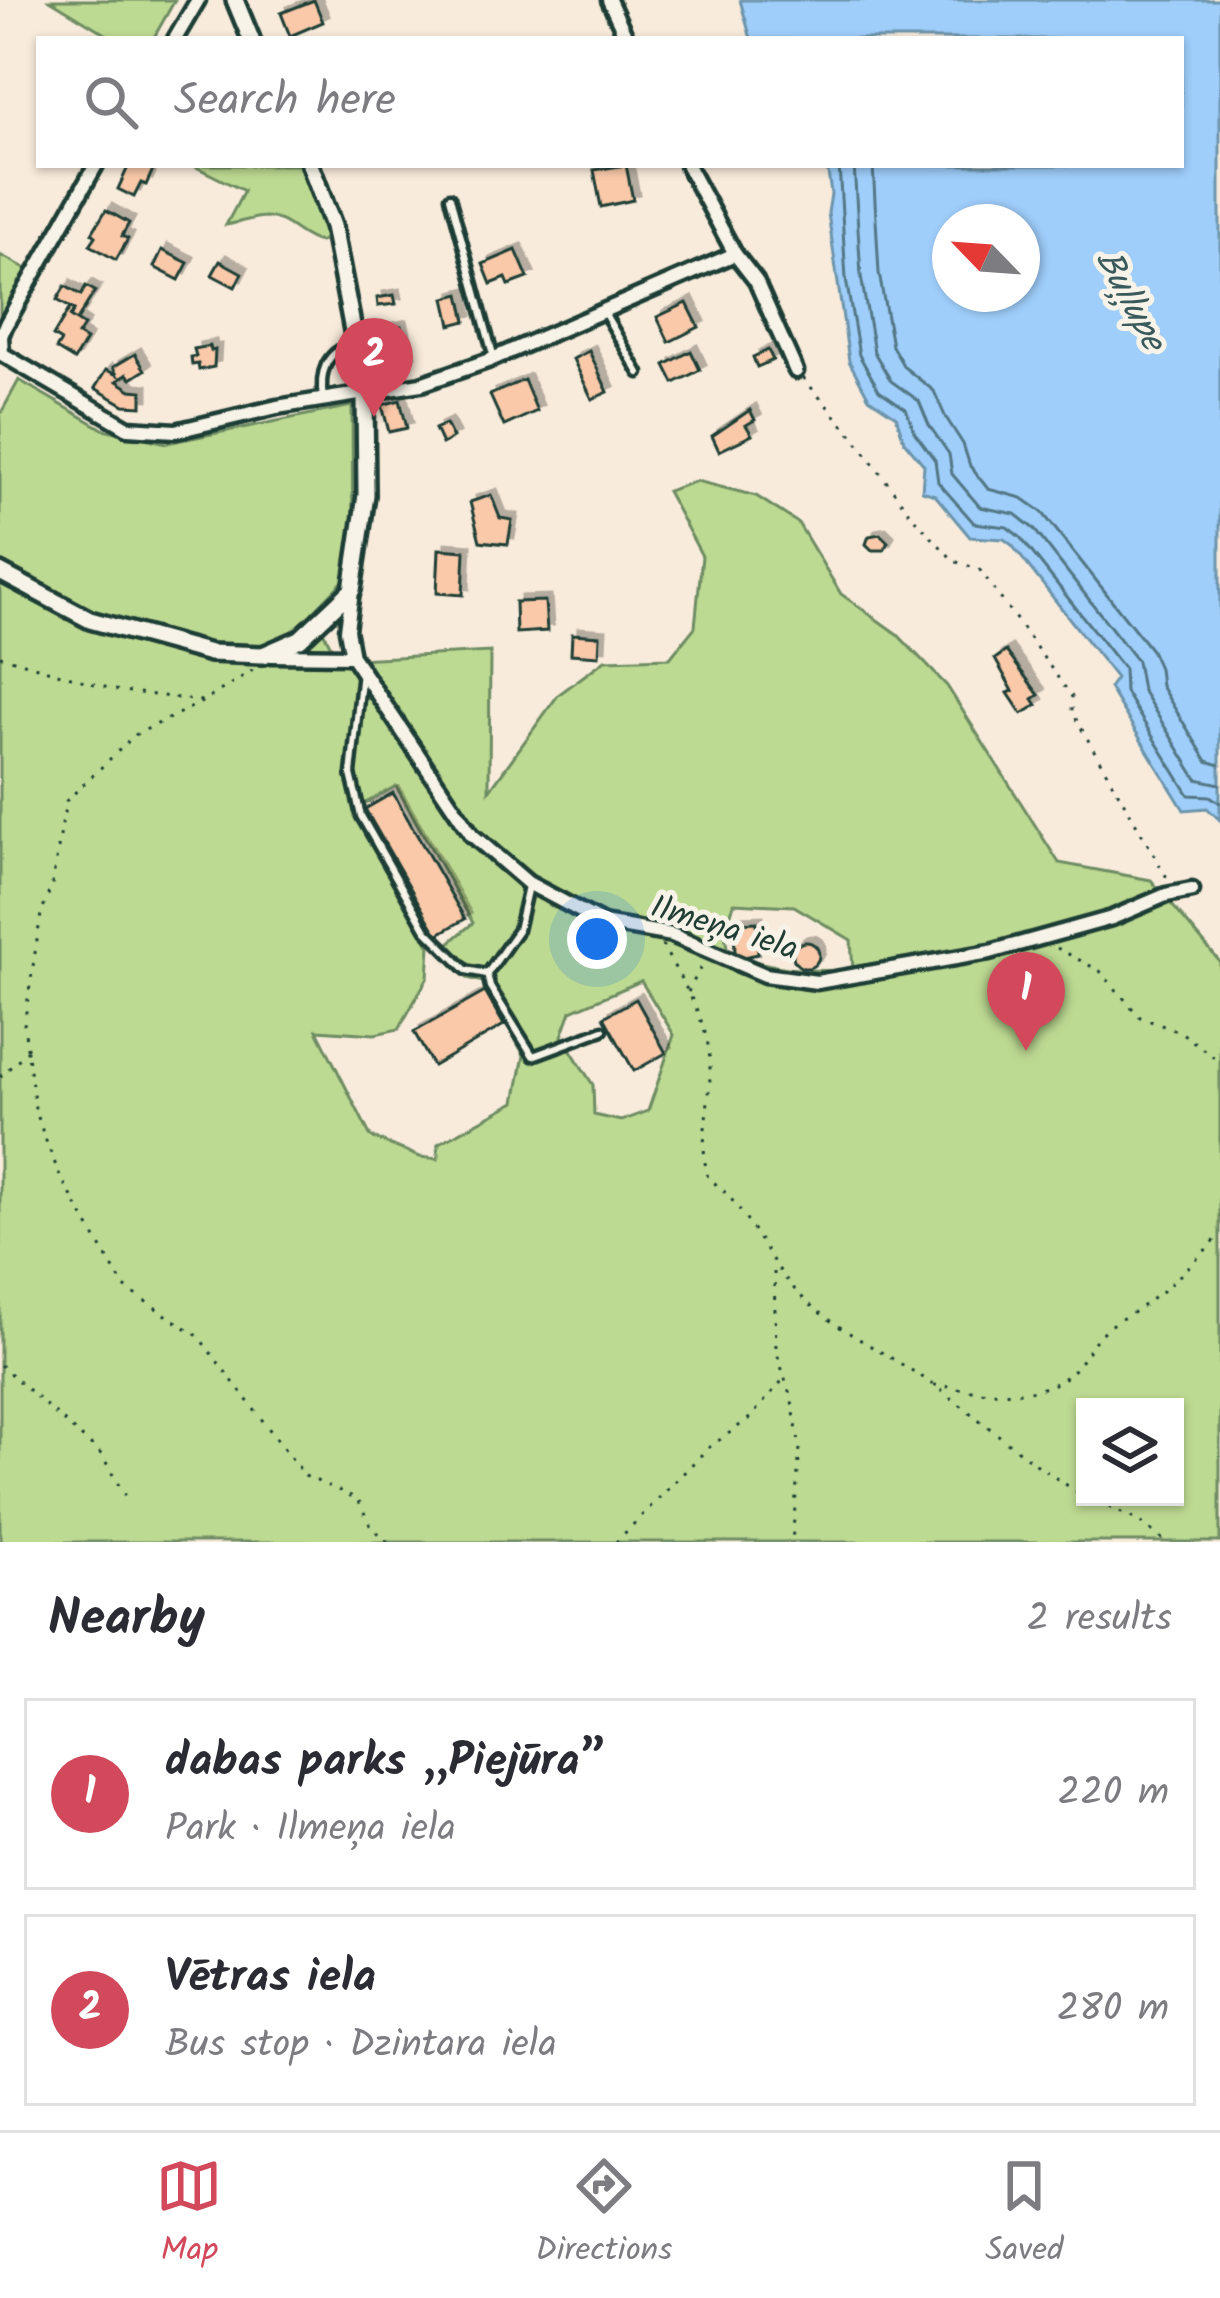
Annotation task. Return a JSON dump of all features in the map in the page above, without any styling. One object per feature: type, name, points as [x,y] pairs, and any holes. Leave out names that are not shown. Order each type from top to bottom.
[{"type":"street","points":[[177,36],[198,0]]},
{"type":"street","points":[[235,0],[250,36]]},
{"type":"street","points":[[609,0],[626,36]]},
{"type":"street","points":[[94,168],[5,326],[2,354],[111,419],[144,431],[176,431],[421,384],[494,358],[735,254]]},
{"type":"street","points":[[0,572],[90,620],[209,653],[352,656],[347,630],[366,495],[365,393],[333,226],[311,168]]},
{"type":"street","points":[[689,168],[735,254],[756,280],[796,371]]},
{"type":"street","points":[[263,655],[300,638],[352,590]]},
{"type":"street","name":"Ilmeņa iela","points":[[352,656],[472,835],[529,883],[603,922],[656,932],[766,975],[817,982],[990,952],[1192,890]]},
{"type":"lane","points":[[450,197],[494,358]]},
{"type":"lane","points":[[603,310],[639,373]]},
{"type":"lane","points":[[323,400],[319,376],[327,361],[353,343]]},
{"type":"lane","points":[[363,668],[351,774],[361,816],[426,930],[466,970],[487,974]]},
{"type":"lane","points":[[529,883],[518,929],[487,974],[490,987],[533,1056],[602,1030]]},
{"type":"path","points":[[796,371],[853,436],[911,516],[954,562],[980,570],[1072,698],[1072,712],[1176,893]]},
{"type":"path","points":[[263,655],[259,667],[135,736],[66,801],[52,884],[41,914],[24,1025],[35,1108],[60,1176],[124,1287],[198,1336],[305,1476],[358,1499],[370,1525],[388,1542]]},
{"type":"path","points":[[0,656],[115,690],[204,701]]},
{"type":"path","points":[[656,932],[706,1031],[710,1066],[702,1155],[708,1178],[727,1191],[744,1213],[774,1267],[816,1310],[934,1385],[1076,1491]]},
{"type":"path","points":[[1039,940],[1100,970],[1140,1016],[1182,1033],[1220,1062]]},
{"type":"path","points":[[687,994],[709,951]]},
{"type":"path","points":[[0,1077],[28,1050]]},
{"type":"path","points":[[934,1385],[1000,1392],[1064,1379],[1106,1328],[1186,1271],[1220,1235]]},
{"type":"path","points":[[774,1267],[776,1350],[800,1448],[792,1542]]},
{"type":"path","points":[[0,1365],[75,1426],[102,1455],[128,1502]]},
{"type":"path","points":[[616,1542],[707,1449],[750,1418],[783,1378]]},
{"type":"path","points":[[1106,1506],[1139,1521],[1166,1542]]},
{"type":"green space","points":[[50,0],[175,0],[155,36],[109,36]]},
{"type":"green space","points":[[198,168],[302,168],[326,237],[313,240],[266,217],[226,225],[244,191]]},
{"type":"green space","points":[[0,255],[29,270],[0,322]]},
{"type":"green space","points":[[19,380],[103,429],[167,443],[352,406],[353,548],[344,580],[313,612],[338,660],[490,652],[489,791],[558,695],[605,660],[670,658],[695,627],[702,556],[667,491],[697,481],[756,496],[798,523],[841,594],[897,634],[947,686],[1059,863],[1151,880],[1220,962],[1220,1542],[0,1542],[0,415]],"holes":[[[396,786],[473,923],[441,950],[467,978],[483,982],[524,1055],[515,1102],[438,1144],[438,1159],[420,1157],[371,1137],[317,1030],[375,1034],[399,1029],[428,977],[430,946],[355,818],[366,803]],[[734,903],[794,906],[851,940],[853,969],[805,970],[728,954],[725,934]],[[641,981],[674,1035],[648,1111],[621,1121],[594,1115],[593,1085],[562,1036],[571,1011]]]},
{"type":"water","name":"Buļļupe","points":[[740,0],[1220,0],[1220,820],[1207,808],[1184,810],[1109,688],[1116,678],[1012,545],[1004,539],[970,537],[935,495],[922,491],[924,465],[904,441],[896,416],[869,398],[849,361],[828,213],[827,168],[1184,168],[1184,36],[750,36]]},
{"type":"building","points":[[314,0],[323,22],[290,36],[281,13]]},
{"type":"building","points":[[128,168],[154,168],[134,197],[118,189]]},
{"type":"building","points":[[627,168],[633,200],[601,207],[594,170]]},
{"type":"building","points":[[106,210],[129,223],[122,236],[128,239],[116,260],[90,245]]},
{"type":"building","points":[[162,250],[188,263],[179,280],[154,267]]},
{"type":"building","points":[[516,250],[528,278],[509,285],[506,278],[491,284],[483,264]]},
{"type":"building","points":[[220,261],[242,273],[235,287],[212,275]]},
{"type":"building","points":[[65,286],[81,295],[86,286],[95,291],[76,322],[70,317],[74,310],[57,300]]},
{"type":"building","points":[[460,294],[466,321],[451,325],[445,298]]},
{"type":"building","points":[[394,295],[396,304],[378,306],[377,298]]},
{"type":"building","points":[[687,303],[699,327],[669,342],[657,317]]},
{"type":"building","points":[[70,308],[74,310],[70,317],[84,326],[78,335],[86,340],[74,360],[56,349],[61,341],[53,336]]},
{"type":"building","points":[[401,326],[409,362],[382,368],[374,332]]},
{"type":"building","points":[[210,346],[215,350],[214,367],[199,370],[198,364],[192,365],[194,349]]},
{"type":"building","points":[[768,350],[773,360],[757,367],[753,357]]},
{"type":"building","points":[[589,351],[608,392],[592,399],[573,359]]},
{"type":"building","points":[[691,351],[700,370],[674,383],[665,365]]},
{"type":"building","points":[[135,354],[145,370],[117,381],[142,391],[142,406],[124,405],[95,388],[106,370],[117,375],[113,367]]},
{"type":"building","points":[[524,380],[537,411],[504,426],[490,395]]},
{"type":"building","points":[[400,400],[407,428],[389,432],[382,405]]},
{"type":"building","points":[[750,410],[755,420],[746,425],[752,435],[719,451],[712,436]]},
{"type":"building","points":[[446,424],[453,438],[442,444],[435,429]]},
{"type":"building","points":[[491,495],[500,518],[512,520],[508,544],[480,541],[470,502]]},
{"type":"building","points":[[880,534],[888,542],[884,550],[872,550],[866,544],[869,536]]},
{"type":"building","points":[[439,549],[465,551],[463,595],[437,593]]},
{"type":"building","points":[[545,601],[547,631],[516,633],[515,602]]},
{"type":"building","points":[[572,634],[600,636],[599,656],[571,654]]},
{"type":"building","points":[[1006,651],[1039,695],[1033,699],[1037,705],[1022,714],[995,659]]},
{"type":"building","points":[[393,793],[465,919],[437,935],[365,809]]},
{"type":"building","points":[[757,922],[758,954],[735,954],[734,923]]},
{"type":"building","points":[[806,942],[816,945],[816,965],[806,968],[796,965],[793,955],[796,945]]},
{"type":"building","points":[[485,992],[504,1025],[433,1066],[414,1032]]},
{"type":"building","points":[[636,999],[666,1053],[634,1071],[604,1017]]},
{"type":"place","name":"Vētras iela","points":[[374,417]]},
{"type":"place","name":"dabas parks „Piejūra”","points":[[1026,1051]]}]
